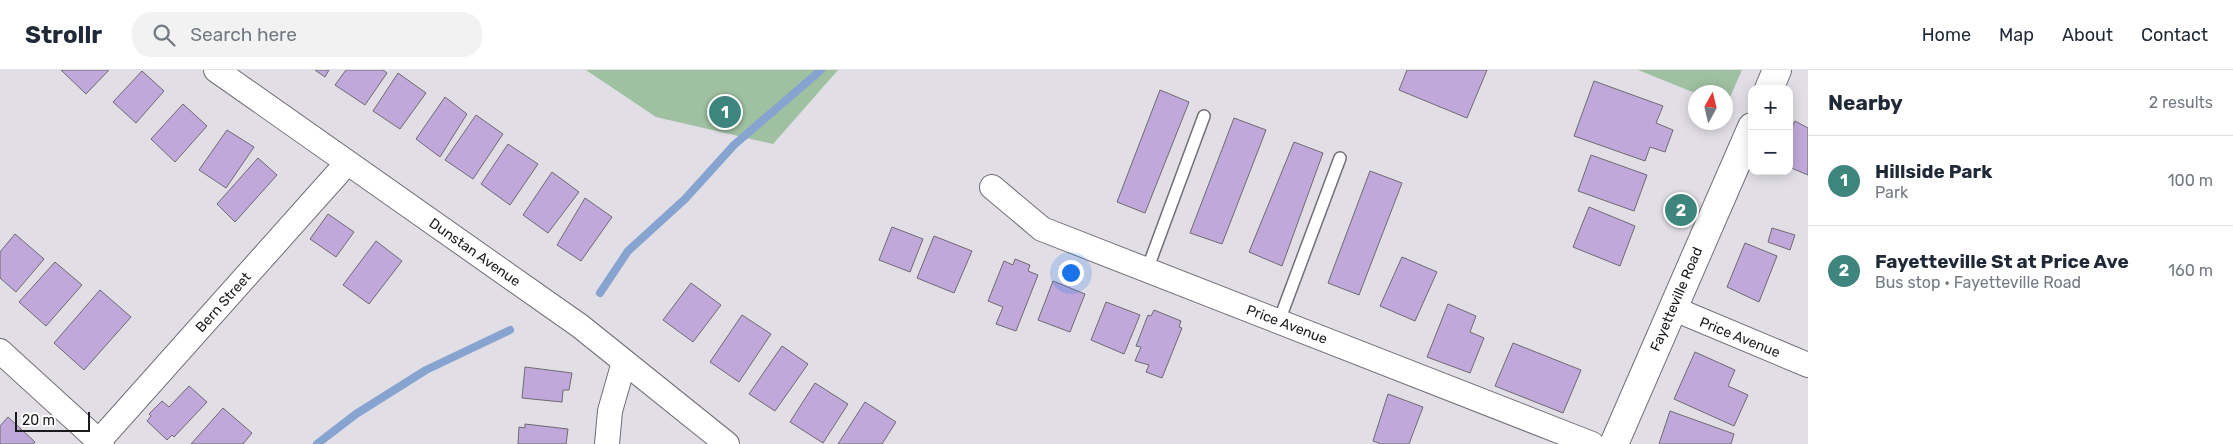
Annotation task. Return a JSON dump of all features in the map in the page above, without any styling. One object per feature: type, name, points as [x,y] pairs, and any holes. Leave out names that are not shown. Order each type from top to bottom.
[{"type":"main road","points":[[1771,85],[1777,70]]},
{"type":"main road","name":"Fayetteville Road","points":[[1614,444],[1751,130]]},
{"type":"street","name":"Dunstan Avenue","points":[[216,70],[544,301],[727,444]]},
{"type":"street","name":"Bern Street","points":[[101,442],[347,163]]},
{"type":"street","name":"Price Avenue","points":[[992,187],[1042,229],[1592,444]]},
{"type":"street","name":"Price Avenue","points":[[1672,308],[1808,365]]},
{"type":"street","points":[[0,352],[101,442]]},
{"type":"street","points":[[606,444],[610,411],[624,362]]},
{"type":"lane","points":[[1148,270],[1204,116]]},
{"type":"lane","points":[[1279,321],[1340,158]]},
{"type":"green space","points":[[586,70],[838,70],[773,144],[656,117]]},
{"type":"green space","points":[[1638,70],[1742,70],[1733,90],[1733,85],[1688,85],[1688,90]]},
{"type":"building","points":[[61,70],[109,70],[86,94]]},
{"type":"building","points":[[315,70],[329,70],[325,77]]},
{"type":"building","points":[[346,70],[383,70],[387,73],[365,105],[335,85]]},
{"type":"building","points":[[1407,70],[1487,70],[1467,118],[1399,90]]},
{"type":"building","points":[[142,71],[164,91],[136,123],[113,102]]},
{"type":"building","points":[[398,73],[426,93],[400,129],[373,111]]},
{"type":"building","points":[[1594,81],[1663,106],[1656,123],[1673,130],[1665,152],[1650,147],[1645,161],[1574,136]]},
{"type":"building","points":[[1160,90],[1189,102],[1145,213],[1117,202]]},
{"type":"building","points":[[445,97],[467,114],[440,157],[416,139]]},
{"type":"building","points":[[183,104],[207,126],[175,162],[151,139]]},
{"type":"building","points":[[476,115],[503,134],[473,179],[445,160]]},
{"type":"building","points":[[1234,118],[1266,130],[1222,244],[1190,233]]},
{"type":"building","points":[[1795,121],[1808,128],[1808,175],[1793,169],[1793,125]]},
{"type":"building","points":[[227,130],[254,147],[226,188],[199,170]]},
{"type":"building","points":[[1294,142],[1323,153],[1282,266],[1249,252]]},
{"type":"building","points":[[508,144],[538,164],[510,205],[481,184]]},
{"type":"building","points":[[1591,155],[1647,175],[1634,211],[1578,191]]},
{"type":"building","points":[[258,158],[277,175],[235,222],[217,204]]},
{"type":"building","points":[[1370,171],[1402,183],[1359,295],[1328,283]]},
{"type":"building","points":[[552,172],[579,192],[548,233],[523,215]]},
{"type":"building","points":[[585,198],[612,217],[581,261],[557,245]]},
{"type":"building","points":[[1589,207],[1635,226],[1620,266],[1573,247]]},
{"type":"building","points":[[328,214],[354,232],[336,257],[310,239]]},
{"type":"building","points":[[892,227],[923,239],[910,272],[879,260]]},
{"type":"building","points":[[1772,228],[1795,235],[1790,250],[1768,242]]},
{"type":"building","points":[[15,234],[44,259],[16,292],[0,278],[0,252]]},
{"type":"building","points":[[934,236],[972,251],[954,293],[917,278]]},
{"type":"building","points":[[376,241],[402,261],[369,304],[343,285]]},
{"type":"building","points":[[1745,243],[1777,256],[1759,302],[1727,287]]},
{"type":"building","points":[[1402,257],[1437,272],[1415,321],[1380,306]]},
{"type":"building","points":[[1015,259],[1030,265],[1028,271],[1038,275],[1016,331],[996,324],[1003,307],[988,301],[1004,261],[1013,265]]},
{"type":"building","points":[[55,262],[82,285],[46,326],[19,302]]},
{"type":"building","points":[[1053,281],[1085,294],[1070,332],[1038,320]]},
{"type":"building","points":[[691,283],[721,305],[693,342],[663,320]]},
{"type":"building","points":[[100,290],[131,317],[84,370],[54,343]]},
{"type":"building","points":[[1106,302],[1140,315],[1124,354],[1091,340]]},
{"type":"building","points":[[1448,304],[1476,316],[1470,332],[1484,338],[1470,373],[1427,357]]},
{"type":"building","points":[[1154,310],[1181,321],[1179,327],[1182,328],[1162,378],[1146,372],[1149,365],[1135,361],[1141,347],[1136,346],[1148,315],[1151,316]]},
{"type":"building","points":[[742,315],[771,334],[739,382],[710,362]]},
{"type":"building","points":[[1513,343],[1581,370],[1563,413],[1495,386]]},
{"type":"building","points":[[782,346],[808,364],[775,411],[749,394]]},
{"type":"building","points":[[1695,352],[1735,370],[1728,386],[1748,395],[1734,426],[1674,399]]},
{"type":"building","points":[[525,367],[572,373],[569,390],[563,390],[562,402],[522,398]]},
{"type":"building","points":[[815,383],[848,404],[823,443],[790,422]]},
{"type":"building","points":[[189,386],[207,402],[174,437],[172,435],[167,440],[147,421],[151,416],[149,414],[162,401],[169,407]]},
{"type":"building","points":[[1388,394],[1423,407],[1409,444],[1381,444],[1373,441]]},
{"type":"building","points":[[865,402],[896,422],[882,444],[838,444]]},
{"type":"building","points":[[223,408],[252,433],[243,444],[191,444]]},
{"type":"building","points":[[1670,411],[1734,434],[1731,444],[1659,444]]},
{"type":"building","points":[[8,417],[35,442],[33,444],[0,444],[0,426]]},
{"type":"building","points":[[525,424],[568,429],[566,444],[518,444],[519,427],[525,428]]},
{"type":"waterway","points":[[600,293],[628,251],[685,199],[734,145],[821,70]]},
{"type":"waterway","points":[[317,444],[356,414],[426,370],[510,330]]},
{"type":"place","name":"Hillside Park","points":[[725,112]]},
{"type":"place","name":"Fayetteville St at Price Ave","points":[[1681,210]]}]
